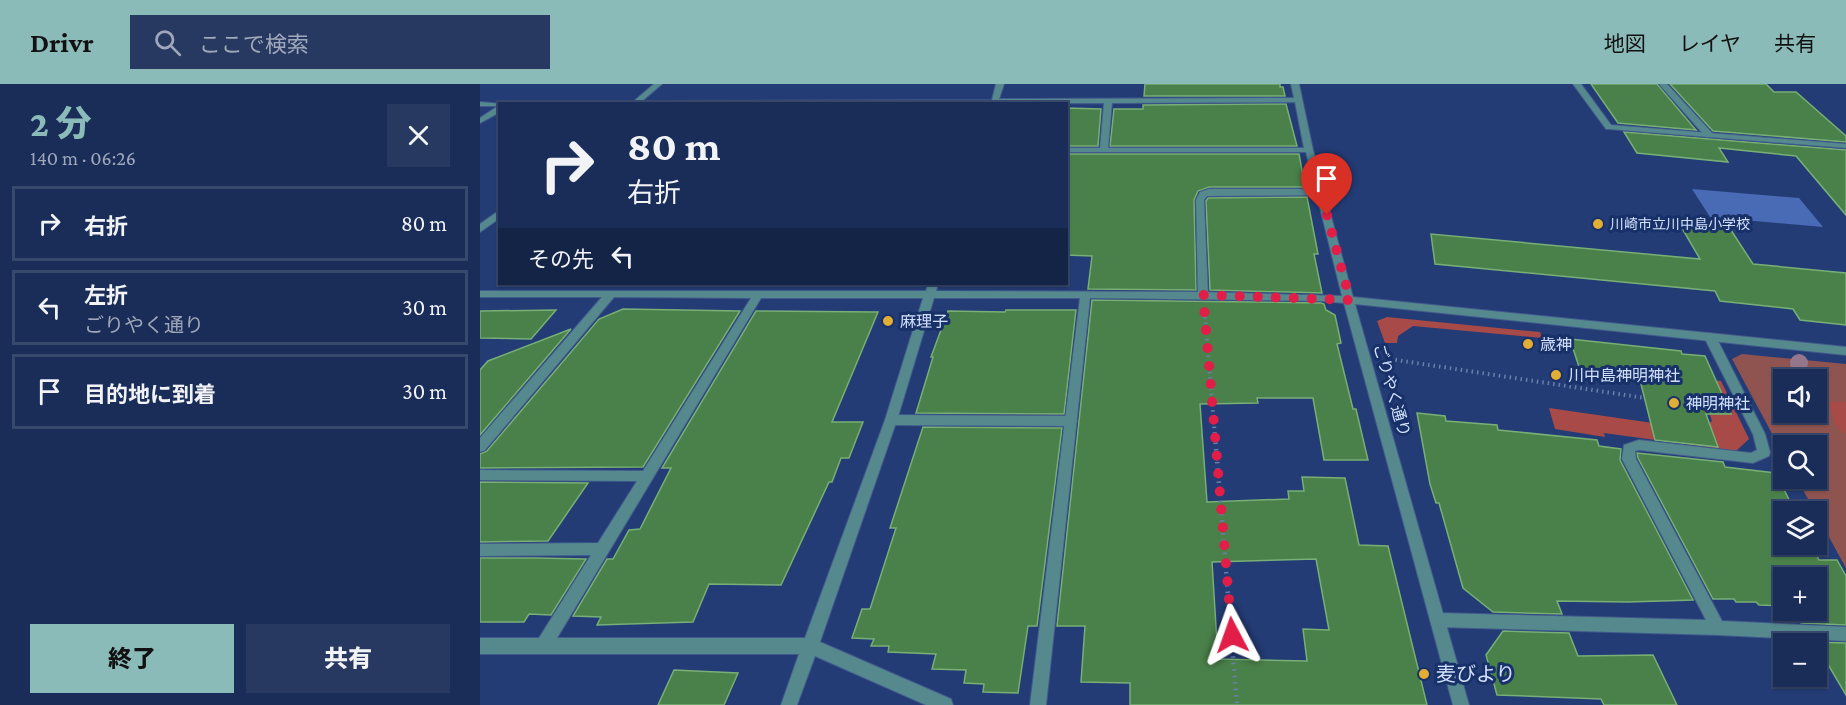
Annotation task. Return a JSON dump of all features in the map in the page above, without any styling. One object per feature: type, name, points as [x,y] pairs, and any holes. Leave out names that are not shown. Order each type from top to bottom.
[{"type":"street","points":[[637,102],[658,84]]},
{"type":"street","points":[[994,102],[1000,84]]},
{"type":"street","name":"ごりやく通り","points":[[1295,84],[1309,150],[1461,705]]},
{"type":"street","points":[[1577,84],[1609,127],[1846,146]]},
{"type":"street","points":[[1663,84],[1709,135]]},
{"type":"street","points":[[831,102],[1298,100]]},
{"type":"street","points":[[1104,150],[1107,101]]},
{"type":"street","points":[[480,105],[498,106]]},
{"type":"street","points":[[480,121],[498,108]]},
{"type":"street","points":[[1068,150],[1309,150]]},
{"type":"street","points":[[1203,295],[1200,200],[1203,194],[1209,192],[1321,192]]},
{"type":"street","points":[[480,229],[498,215]]},
{"type":"street","points":[[626,295],[635,285]]},
{"type":"street","points":[[803,295],[808,285]]},
{"type":"street","points":[[789,705],[891,420],[931,289]]},
{"type":"street","points":[[480,294],[803,295],[931,289],[1085,296],[1203,295],[1350,300],[1846,351]]},
{"type":"street","points":[[544,645],[758,294]]},
{"type":"street","points":[[480,447],[610,296]]},
{"type":"street","points":[[1038,705],[1085,296]]},
{"type":"street","points":[[1710,337],[1759,434],[1764,452],[1753,458],[1639,445],[1629,448],[1629,459],[1718,628]]},
{"type":"street","points":[[891,420],[1071,421]]},
{"type":"street","points":[[480,475],[648,476]]},
{"type":"street","points":[[480,550],[603,549]]},
{"type":"street","points":[[1439,620],[1846,634]]},
{"type":"street","points":[[480,646],[811,646],[945,705]]},
{"type":"path","points":[[1203,295],[1237,705]]},
{"type":"path","points":[[1402,360],[1645,398]]},
{"type":"shaded area","points":[[1387,317],[1540,332],[1542,338],[1413,326],[1398,336],[1397,343],[1385,343],[1377,321]]},
{"type":"shaded area","points":[[1742,354],[1846,364],[1846,568],[1827,533],[1827,501],[1809,501],[1803,489],[1827,489],[1827,435],[1773,435],[1732,359]]},
{"type":"shaded area","points":[[1697,378],[1721,381],[1749,439],[1736,451],[1604,433],[1605,437],[1555,429],[1549,408],[1701,430],[1712,421]]},
{"type":"shaded area","points":[[1829,402],[1846,402],[1846,434],[1835,425]]},
{"type":"water","points":[[1692,189],[1799,198],[1823,227],[1710,217]]},
{"type":"building","points":[[1145,84],[1280,84],[1285,96],[1144,96]]},
{"type":"building","points":[[1591,84],[1657,84],[1696,130],[1618,123]]},
{"type":"building","points":[[1670,84],[1766,84],[1774,92],[1796,92],[1846,136],[1846,142],[1713,131]]},
{"type":"building","points":[[1286,104],[1297,146],[1110,146],[1114,109],[1143,109],[1143,105]]},
{"type":"building","points":[[1068,108],[1101,109],[1098,146],[1068,146]]},
{"type":"building","points":[[1624,132],[1846,150],[1846,215],[1796,156],[1719,148],[1728,162],[1637,153]]},
{"type":"building","points":[[1068,154],[1299,154],[1305,187],[1209,187],[1198,191],[1194,200],[1196,290],[1088,289],[1092,256],[1068,255]]},
{"type":"building","points":[[1307,197],[1318,254],[1314,254],[1322,293],[1210,290],[1206,201],[1208,198]]},
{"type":"building","points":[[1679,223],[1729,227],[1753,264],[1846,273],[1846,325],[1800,320],[1793,309],[1720,301],[1715,291],[1435,264],[1431,234],[1700,259]]},
{"type":"building","points":[[1092,300],[1324,304],[1326,310],[1335,315],[1341,343],[1337,344],[1368,460],[1324,460],[1313,398],[1257,398],[1258,403],[1200,404],[1207,502],[1289,499],[1288,491],[1304,491],[1302,477],[1345,478],[1359,545],[1388,546],[1427,705],[1130,705],[1130,683],[1081,682],[1085,626],[1057,626]],"holes":[[[1316,559],[1329,630],[1303,629],[1307,661],[1218,659],[1212,562]]]},
{"type":"building","points":[[623,309],[740,311],[643,467],[480,468],[480,454],[487,451],[599,319]]},
{"type":"building","points":[[556,310],[531,339],[480,338],[480,311]]},
{"type":"building","points":[[1006,310],[1076,310],[1064,414],[916,413],[933,357],[931,357],[948,311],[1005,312]]},
{"type":"building","points":[[756,311],[878,312],[832,422],[863,422],[849,458],[841,458],[832,482],[829,482],[781,585],[709,584],[693,622],[597,625],[601,617],[573,616],[607,559],[613,559],[629,530],[640,529],[671,468],[662,468]]},
{"type":"building","points":[[571,329],[480,435],[480,370],[488,361]]},
{"type":"building","points":[[1570,339],[1681,351],[1682,354],[1705,356],[1731,414],[1706,414],[1718,447],[1655,440],[1640,380],[1581,373]]},
{"type":"building","points":[[1417,413],[1445,416],[1446,421],[1497,425],[1498,430],[1597,440],[1599,446],[1621,449],[1620,460],[1693,600],[1557,601],[1562,614],[1493,612],[1463,588],[1439,503],[1436,503],[1430,484]]},
{"type":"building","points":[[923,427],[1062,428],[1037,626],[1028,626],[1018,693],[983,692],[984,684],[964,683],[966,670],[932,669],[936,654],[888,652],[889,646],[871,646],[874,639],[852,638],[862,609],[870,609],[896,528],[890,528]]},
{"type":"building","points":[[1637,453],[1723,462],[1725,467],[1773,473],[1773,489],[1784,489],[1790,501],[1773,501],[1773,555],[1816,555],[1819,560],[1837,560],[1846,576],[1846,625],[1801,623],[1800,621],[1827,621],[1827,567],[1773,567],[1773,606],[1759,605],[1756,602],[1736,602],[1734,599],[1713,599]]},
{"type":"building","points":[[480,482],[588,483],[548,541],[480,542]]},
{"type":"building","points":[[480,558],[586,559],[551,615],[529,614],[524,622],[480,622]]},
{"type":"building","points":[[1503,631],[1569,633],[1578,656],[1653,655],[1677,705],[1604,705],[1601,699],[1497,695],[1486,655]]},
{"type":"building","points":[[1827,642],[1846,643],[1846,695],[1827,663]]},
{"type":"building","points":[[674,670],[738,673],[724,705],[658,705]]},
{"type":"place","name":"川崎市立川中島小学校","points":[[1598,224]]},
{"type":"place","name":"麻理子","points":[[888,321]]},
{"type":"place","name":"歳神","points":[[1528,344]]},
{"type":"place","name":"川中島神明神社","points":[[1556,375]]},
{"type":"place","name":"神明神社","points":[[1674,403]]},
{"type":"place","name":"麦びより","points":[[1424,674]]},
{"type":"route","points":[[1232,635],[1203,295],[1350,300],[1327,215]]}]
